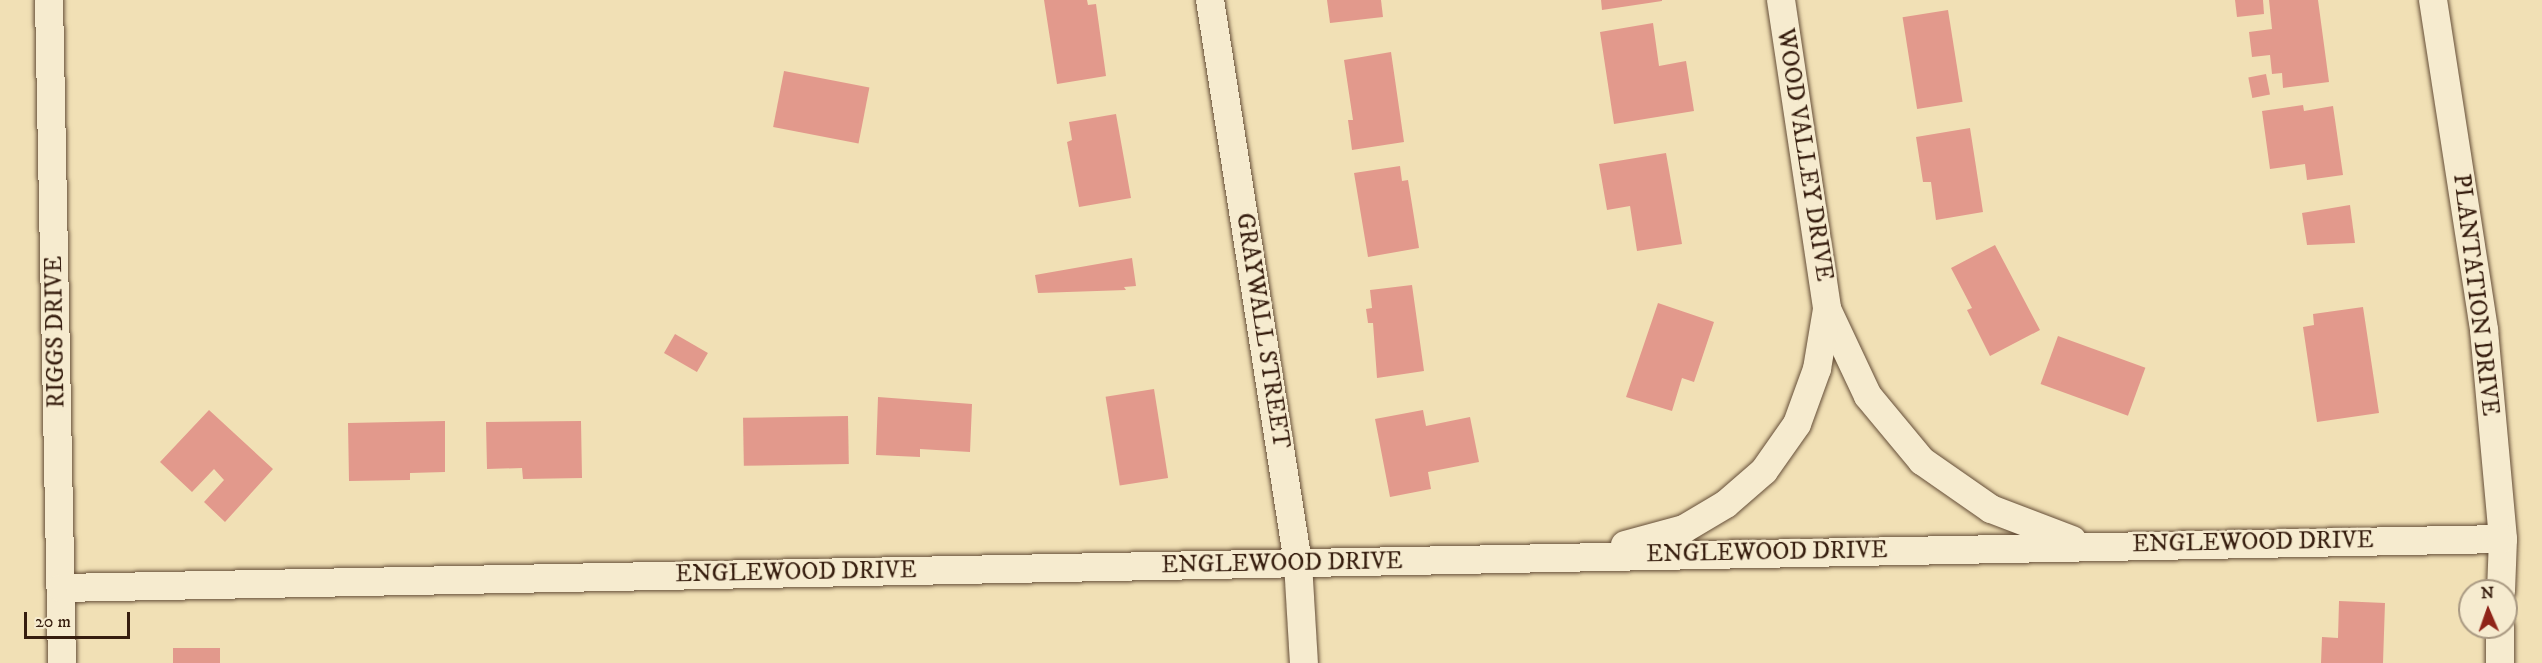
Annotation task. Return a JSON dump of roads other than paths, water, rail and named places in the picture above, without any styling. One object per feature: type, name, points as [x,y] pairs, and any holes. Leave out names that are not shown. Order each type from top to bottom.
[{"type":"street","name":"RIGGS DRIVE","points":[[49,0],[62,663]]},
{"type":"street","name":"GRAYWALL STREET","points":[[1210,0],[1298,563],[1305,663]]},
{"type":"street","name":"WOOD VALLEY DRIVE","points":[[1780,0],[1827,309],[1869,396],[1922,461],[1991,509],[2086,546]]},
{"type":"street","name":"PLANTATION DRIVE","points":[[2433,0],[2484,330],[2503,539],[2501,579]]},
{"type":"street","name":"WOOD VALLEY DRIVE","points":[[1482,560],[1636,544],[1684,528],[1726,504],[1764,471],[1797,424],[1817,369],[1827,309]]},
{"type":"street","name":"ENGLEWOOD DRIVE","points":[[61,588],[2503,539]]},
{"type":"street","points":[[2500,639],[2500,663]]}]
